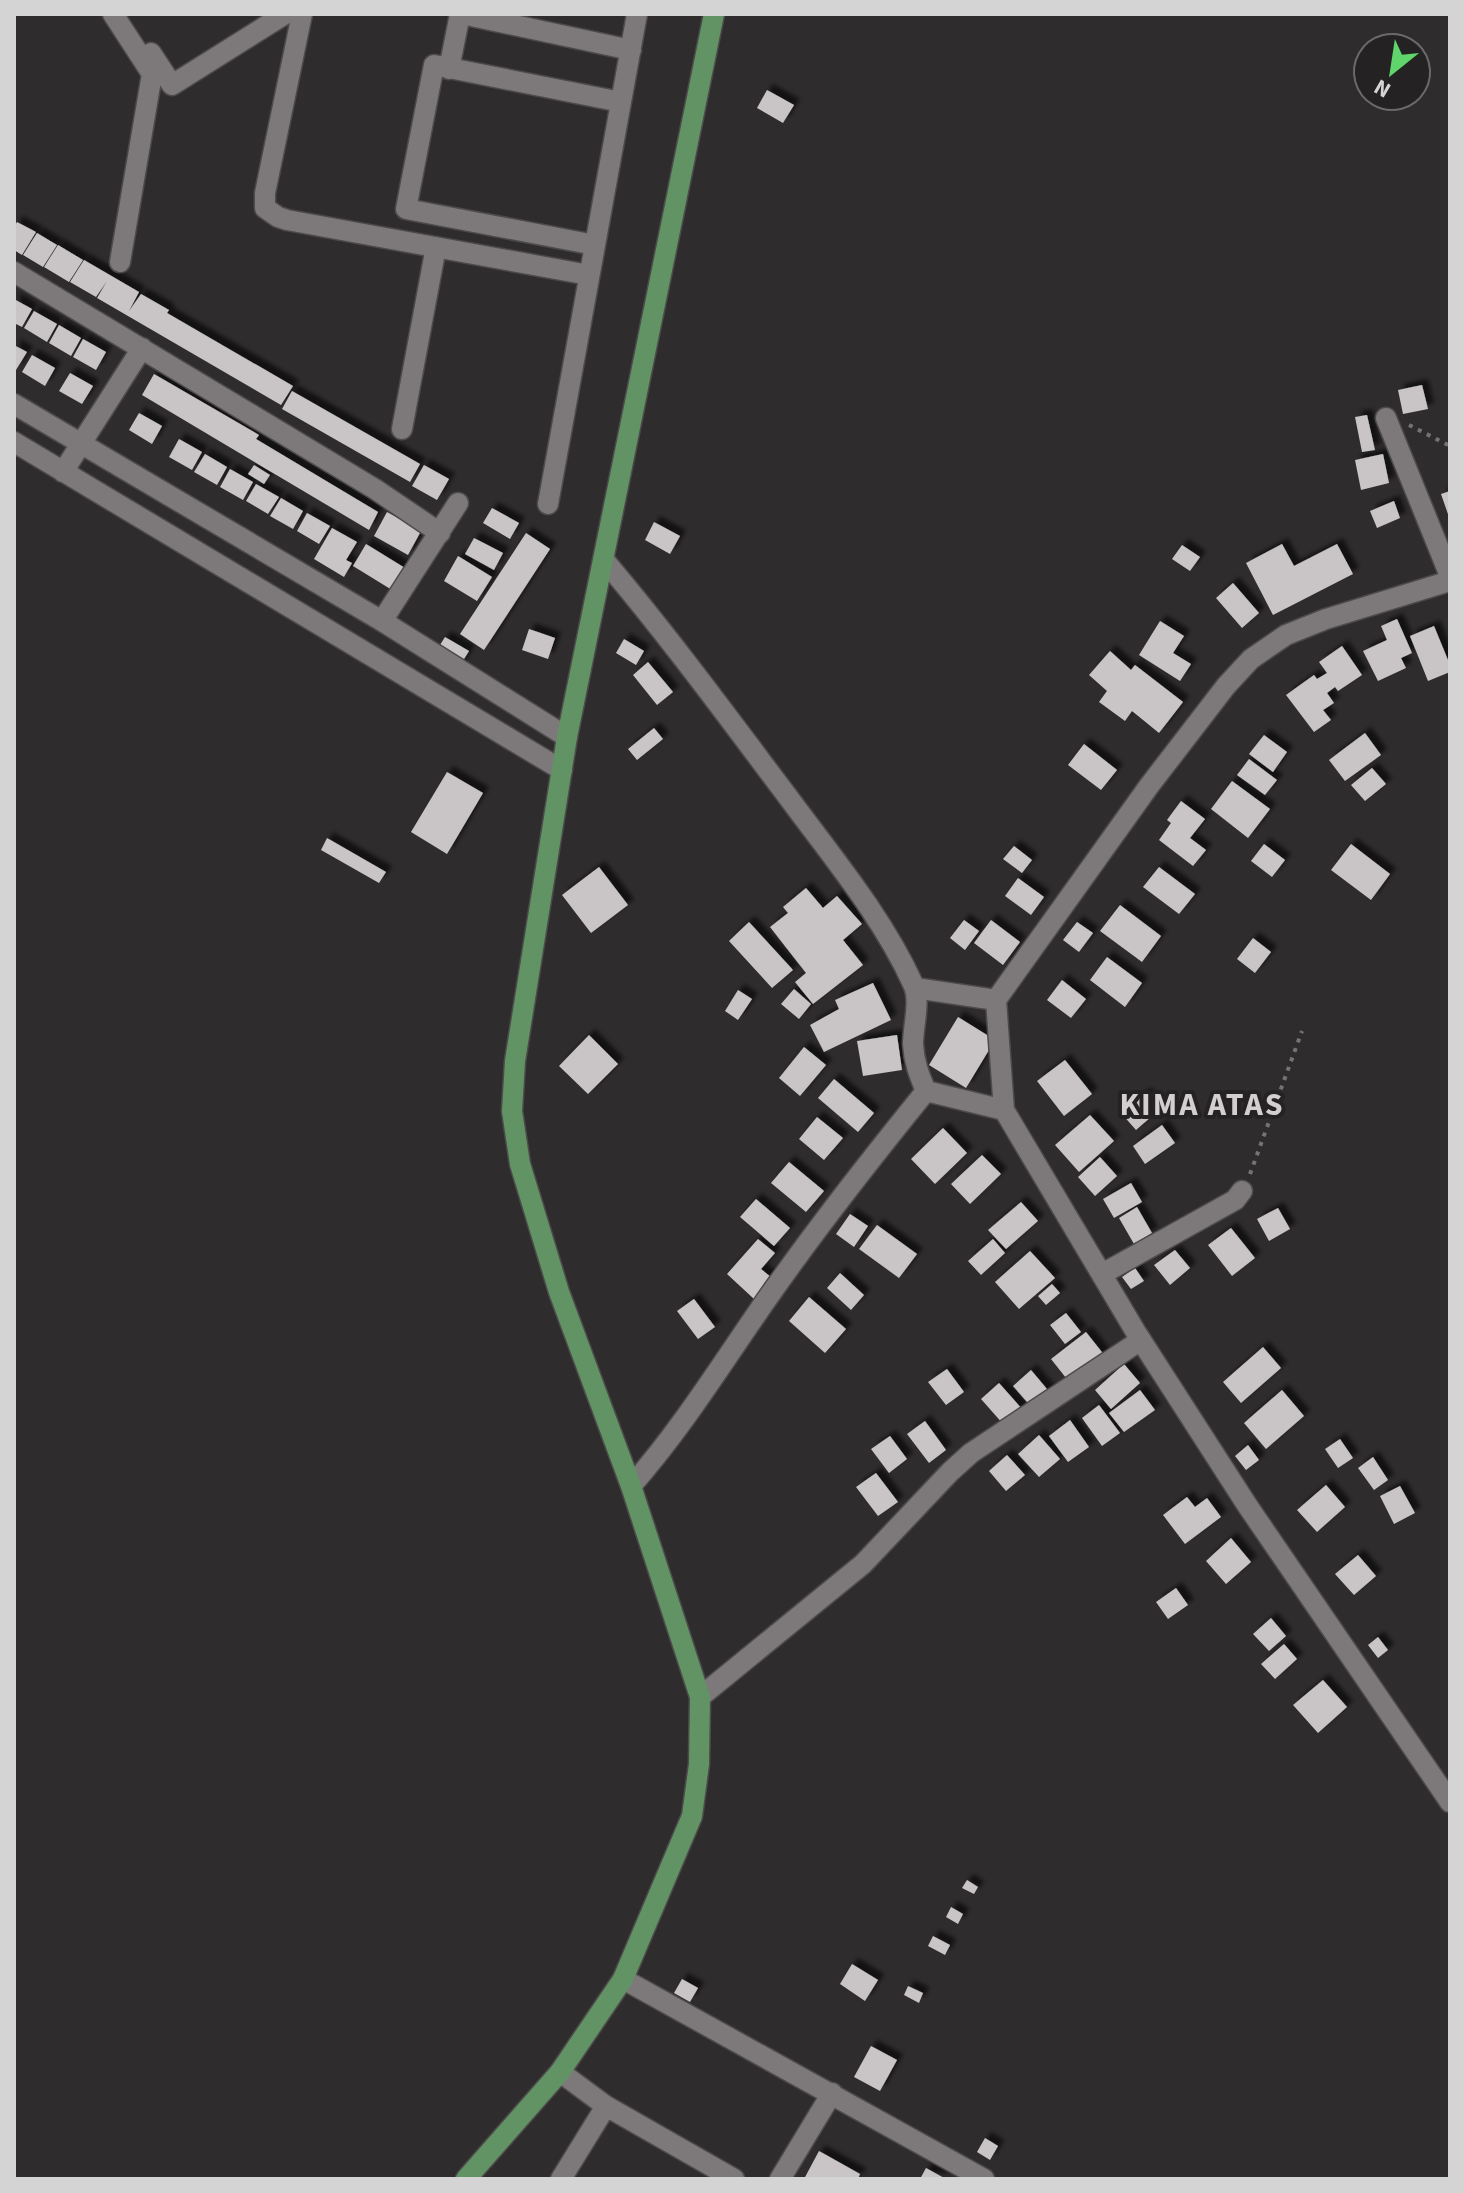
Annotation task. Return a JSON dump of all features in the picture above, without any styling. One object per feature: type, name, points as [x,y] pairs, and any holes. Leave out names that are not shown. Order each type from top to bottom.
[{"type":"main road","points":[[466,2179],[556,2078],[623,1979],[692,1816],[699,1764],[700,1697],[631,1486],[531,1208],[512,1111],[515,1061],[567,737],[714,14]]},
{"type":"street","points":[[113,14],[152,74],[120,262]]},
{"type":"street","points":[[126,14],[172,85],[283,15]]},
{"type":"street","points":[[449,69],[461,14],[631,50]]},
{"type":"street","points":[[548,504],[637,14]]},
{"type":"street","points":[[283,15],[265,193],[265,208],[270,213],[287,220],[589,275]]},
{"type":"street","points":[[595,245],[406,209],[434,65],[621,102]]},
{"type":"street","points":[[402,429],[426,245],[423,212]]},
{"type":"street","points":[[14,272],[375,489],[440,533]]},
{"type":"street","points":[[63,472],[142,348]]},
{"type":"street","points":[[14,404],[382,621],[567,737]]},
{"type":"street","points":[[1386,418],[1450,579],[1286,635],[1251,659],[1226,686],[1149,786],[996,1000],[1004,1110],[1141,1340],[1247,1505],[1450,1802]]},
{"type":"street","points":[[14,442],[562,770]]},
{"type":"street","points":[[382,621],[458,503]]},
{"type":"street","points":[[604,560],[665,633],[846,876],[897,953],[915,988],[913,1045],[917,1069],[926,1091]]},
{"type":"street","points":[[915,988],[996,1000]]},
{"type":"street","points":[[631,1486],[690,1410],[774,1288],[858,1175],[926,1091]]},
{"type":"street","points":[[926,1091],[1004,1110]]},
{"type":"street","points":[[1102,1274],[1235,1200],[1242,1191]]},
{"type":"street","points":[[700,1697],[863,1564],[971,1453],[1141,1340]]},
{"type":"street","points":[[623,1979],[984,2179]]},
{"type":"street","points":[[556,2078],[710,2179]]},
{"type":"street","points":[[780,2179],[832,2093]]},
{"type":"street","points":[[562,2179],[603,2110]]},
{"type":"street","points":[[603,2110],[734,2179]]},
{"type":"path","points":[[1386,418],[1390,415],[1450,446]]},
{"type":"path","points":[[1242,1191],[1302,1031]]},
{"type":"building","points":[[767,90],[794,105],[783,123],[757,108]]},
{"type":"building","points":[[17,222],[36,232],[22,255],[14,250],[14,227]]},
{"type":"building","points":[[37,233],[57,245],[43,267],[23,255]]},
{"type":"building","points":[[58,245],[83,260],[69,282],[44,267]]},
{"type":"building","points":[[84,260],[139,292],[129,311],[141,294],[169,310],[167,313],[293,386],[281,405],[97,298],[107,281],[96,297],[70,282]]},
{"type":"building","points":[[14,299],[32,309],[22,327],[14,323]]},
{"type":"building","points":[[34,311],[57,324],[47,342],[24,328]]},
{"type":"building","points":[[59,325],[81,338],[71,356],[49,343]]},
{"type":"building","points":[[83,339],[106,352],[96,370],[73,357]]},
{"type":"building","points":[[14,345],[27,352],[16,370],[14,369]]},
{"type":"building","points":[[32,355],[55,368],[45,386],[22,372]]},
{"type":"building","points":[[70,373],[93,386],[82,404],[59,391]]},
{"type":"building","points":[[154,374],[259,435],[256,439],[378,512],[369,530],[142,395]]},
{"type":"building","points":[[1422,385],[1428,409],[1403,414],[1398,390]]},
{"type":"building","points":[[292,391],[420,464],[410,482],[282,409]]},
{"type":"building","points":[[139,413],[162,426],[152,444],[129,430]]},
{"type":"building","points":[[1367,415],[1375,450],[1362,452],[1355,417]]},
{"type":"building","points":[[179,439],[202,452],[192,470],[169,457]]},
{"type":"building","points":[[205,454],[227,467],[217,485],[194,472]]},
{"type":"building","points":[[1383,454],[1389,483],[1361,490],[1355,460]]},
{"type":"building","points":[[254,465],[270,475],[264,484],[248,474]]},
{"type":"building","points":[[424,465],[449,479],[437,500],[412,486]]},
{"type":"building","points":[[230,469],[253,482],[243,500],[220,487]]},
{"type":"building","points":[[256,484],[279,497],[268,514],[246,501]]},
{"type":"building","points":[[1450,491],[1450,520],[1441,494]]},
{"type":"building","points":[[281,498],[303,511],[293,529],[270,516]]},
{"type":"building","points":[[1394,501],[1400,518],[1377,528],[1370,511]]},
{"type":"building","points":[[492,508],[519,523],[510,539],[483,523]]},
{"type":"building","points":[[387,512],[421,531],[408,555],[374,536]]},
{"type":"building","points":[[307,513],[330,526],[319,544],[297,531]]},
{"type":"building","points":[[654,522],[680,536],[670,554],[645,540]]},
{"type":"building","points":[[332,528],[357,542],[346,560],[352,563],[344,577],[314,559]]},
{"type":"building","points":[[526,533],[550,549],[484,650],[460,634]]},
{"type":"building","points":[[474,538],[503,553],[494,570],[465,554]]},
{"type":"building","points":[[366,544],[405,568],[392,590],[353,566]]},
{"type":"building","points":[[1282,544],[1294,566],[1337,544],[1353,574],[1273,615],[1246,563]]},
{"type":"building","points":[[1182,545],[1200,557],[1190,571],[1172,559]]},
{"type":"building","points":[[458,556],[492,577],[477,601],[444,581]]},
{"type":"building","points":[[1233,583],[1259,613],[1242,628],[1216,598]]},
{"type":"building","points":[[1397,619],[1412,653],[1401,658],[1406,668],[1378,681],[1363,651],[1387,640],[1381,626]]},
{"type":"building","points":[[1160,621],[1184,636],[1173,653],[1191,664],[1180,681],[1139,655]]},
{"type":"building","points":[[1434,626],[1450,672],[1428,681],[1410,636]]},
{"type":"building","points":[[529,629],[555,638],[548,659],[522,650]]},
{"type":"building","points":[[445,637],[469,651],[459,667],[435,653]]},
{"type":"building","points":[[624,639],[644,651],[636,665],[616,653]]},
{"type":"building","points":[[1342,646],[1362,675],[1338,691],[1335,687],[1327,693],[1334,703],[1323,710],[1331,720],[1314,732],[1286,695],[1314,675],[1317,679],[1327,673],[1319,662]]},
{"type":"building","points":[[1110,651],[1131,670],[1135,665],[1183,702],[1159,733],[1132,711],[1125,721],[1099,702],[1107,691],[1089,675]]},
{"type":"building","points":[[648,662],[673,692],[657,705],[633,675]]},
{"type":"building","points":[[654,728],[663,739],[637,760],[628,749]]},
{"type":"building","points":[[1365,733],[1381,755],[1345,781],[1329,760]]},
{"type":"building","points":[[1264,735],[1287,752],[1273,772],[1249,754]]},
{"type":"building","points":[[1084,744],[1117,770],[1101,790],[1068,765]]},
{"type":"building","points":[[1249,759],[1277,780],[1265,795],[1237,775]]},
{"type":"building","points":[[1372,768],[1386,784],[1365,801],[1351,785]]},
{"type":"building","points":[[447,772],[483,793],[447,854],[411,832]]},
{"type":"building","points":[[1232,781],[1270,809],[1248,838],[1211,809]]},
{"type":"building","points":[[1181,801],[1205,819],[1190,838],[1206,850],[1193,866],[1159,840],[1171,823],[1167,820]]},
{"type":"building","points":[[327,838],[386,872],[379,883],[321,850]]},
{"type":"building","points":[[1264,844],[1285,860],[1272,877],[1251,861]]},
{"type":"building","points":[[1351,844],[1390,874],[1371,900],[1331,870]]},
{"type":"building","points":[[1014,846],[1032,860],[1022,873],[1003,859]]},
{"type":"building","points":[[599,867],[628,905],[591,933],[562,895]]},
{"type":"building","points":[[1159,867],[1195,894],[1179,914],[1143,887]]},
{"type":"building","points":[[1018,878],[1044,897],[1031,915],[1005,896]]},
{"type":"building","points":[[806,888],[823,908],[837,896],[862,924],[843,940],[863,965],[813,1004],[795,982],[806,973],[770,927],[788,913],[783,907]]},
{"type":"building","points":[[1120,905],[1161,936],[1142,962],[1100,931]]},
{"type":"building","points":[[964,920],[979,931],[965,950],[950,938]]},
{"type":"building","points":[[991,920],[1020,942],[1003,965],[974,943]]},
{"type":"building","points":[[749,922],[793,970],[772,988],[729,941]]},
{"type":"building","points":[[1077,922],[1093,933],[1079,952],[1063,940]]},
{"type":"building","points":[[1253,938],[1271,952],[1255,973],[1237,959]]},
{"type":"building","points":[[1107,957],[1142,983],[1125,1007],[1090,980]]},
{"type":"building","points":[[1062,980],[1086,999],[1071,1018],[1047,1000]]},
{"type":"building","points":[[873,983],[891,1020],[824,1052],[810,1025],[839,1009],[835,1000]]},
{"type":"building","points":[[794,989],[811,1004],[799,1019],[781,1004]]},
{"type":"building","points":[[738,990],[752,999],[738,1020],[725,1011]]},
{"type":"building","points":[[958,1017],[995,1040],[966,1088],[929,1065]]},
{"type":"building","points":[[589,1035],[618,1064],[588,1094],[559,1066]]},
{"type":"building","points":[[897,1035],[902,1070],[863,1076],[857,1041]]},
{"type":"building","points":[[804,1047],[826,1065],[800,1096],[779,1078]]},
{"type":"building","points":[[1065,1060],[1092,1094],[1064,1116],[1037,1081]]},
{"type":"building","points":[[834,1079],[874,1113],[858,1132],[818,1098]]},
{"type":"building","points":[[1145,1093],[1159,1110],[1136,1130],[1121,1113]]},
{"type":"building","points":[[1090,1115],[1114,1141],[1079,1172],[1055,1145]]},
{"type":"building","points":[[817,1117],[843,1138],[824,1160],[799,1139]]},
{"type":"building","points":[[1162,1125],[1175,1143],[1145,1164],[1133,1146]]},
{"type":"building","points":[[943,1128],[967,1153],[935,1184],[911,1159]]},
{"type":"building","points":[[982,1155],[1001,1174],[970,1204],[951,1184]]},
{"type":"building","points":[[1100,1157],[1117,1176],[1095,1196],[1078,1177]]},
{"type":"building","points":[[789,1162],[824,1191],[806,1212],[771,1183]]},
{"type":"building","points":[[1131,1183],[1142,1202],[1114,1218],[1103,1199]]},
{"type":"building","points":[[756,1199],[790,1228],[774,1246],[740,1217]]},
{"type":"building","points":[[1021,1202],[1038,1221],[1006,1249],[988,1230]]},
{"type":"building","points":[[1137,1207],[1152,1233],[1134,1244],[1119,1218]]},
{"type":"building","points":[[1278,1208],[1290,1229],[1269,1241],[1257,1219]]},
{"type":"building","points":[[850,1214],[868,1226],[854,1247],[836,1234]]},
{"type":"building","points":[[877,1225],[917,1254],[899,1278],[859,1249]]},
{"type":"building","points":[[1231,1228],[1255,1258],[1232,1276],[1208,1245]]},
{"type":"building","points":[[758,1239],[775,1253],[761,1269],[772,1278],[754,1299],[727,1274]]},
{"type":"building","points":[[993,1239],[1005,1253],[981,1275],[968,1261]]},
{"type":"building","points":[[1175,1250],[1190,1268],[1170,1285],[1154,1265]]},
{"type":"building","points":[[1030,1251],[1055,1278],[1019,1309],[995,1282]]},
{"type":"building","points":[[1135,1268],[1144,1281],[1131,1289],[1122,1277]]},
{"type":"building","points":[[840,1273],[864,1295],[851,1310],[827,1288]]},
{"type":"building","points":[[1052,1284],[1060,1293],[1046,1305],[1038,1296]]},
{"type":"building","points":[[809,1297],[846,1329],[825,1353],[789,1321]]},
{"type":"building","points":[[694,1299],[715,1327],[698,1339],[677,1311]]},
{"type":"building","points":[[1066,1313],[1081,1332],[1065,1344],[1050,1325]]},
{"type":"building","points":[[1086,1332],[1105,1356],[1070,1383],[1051,1359]]},
{"type":"building","points":[[1263,1347],[1281,1368],[1241,1403],[1223,1382]]},
{"type":"building","points":[[1124,1364],[1140,1383],[1111,1409],[1095,1390]]},
{"type":"building","points":[[947,1369],[964,1392],[946,1405],[928,1382]]},
{"type":"building","points":[[1031,1370],[1052,1395],[1034,1410],[1013,1386]]},
{"type":"building","points":[[999,1383],[1022,1409],[1004,1425],[981,1399]]},
{"type":"building","points":[[1140,1390],[1155,1410],[1124,1432],[1109,1413]]},
{"type":"building","points":[[1282,1390],[1304,1416],[1266,1449],[1244,1423]]},
{"type":"building","points":[[1099,1405],[1120,1433],[1102,1446],[1082,1418]]},
{"type":"building","points":[[1070,1420],[1089,1447],[1068,1462],[1049,1436]]},
{"type":"building","points":[[925,1421],[946,1450],[929,1463],[907,1434]]},
{"type":"building","points":[[1039,1435],[1060,1459],[1039,1477],[1018,1454]]},
{"type":"building","points":[[890,1436],[907,1459],[889,1473],[871,1449]]},
{"type":"building","points":[[1340,1439],[1353,1458],[1338,1468],[1325,1449]]},
{"type":"building","points":[[1248,1445],[1259,1460],[1246,1470],[1235,1456]]},
{"type":"building","points":[[1007,1455],[1025,1475],[1006,1491],[989,1471]]},
{"type":"building","points":[[1373,1457],[1388,1480],[1374,1490],[1358,1468]]},
{"type":"building","points":[[876,1473],[898,1502],[878,1516],[856,1487]]},
{"type":"building","points":[[1326,1485],[1345,1507],[1317,1532],[1297,1510]]},
{"type":"building","points":[[1400,1486],[1415,1513],[1394,1524],[1380,1496]]},
{"type":"building","points":[[1187,1497],[1195,1507],[1207,1498],[1221,1517],[1185,1544],[1163,1515]]},
{"type":"building","points":[[1231,1538],[1251,1562],[1226,1584],[1206,1561]]},
{"type":"building","points":[[1358,1555],[1376,1576],[1354,1595],[1335,1574]]},
{"type":"building","points":[[1176,1588],[1188,1605],[1168,1619],[1156,1602]]},
{"type":"building","points":[[1271,1618],[1286,1636],[1269,1651],[1253,1634]]},
{"type":"building","points":[[1378,1637],[1388,1650],[1378,1658],[1368,1645]]},
{"type":"building","points":[[1284,1644],[1297,1659],[1275,1679],[1261,1664]]},
{"type":"building","points":[[1323,1680],[1347,1707],[1318,1733],[1293,1705]]},
{"type":"building","points":[[967,1880],[978,1887],[974,1894],[962,1888]]},
{"type":"building","points":[[951,1907],[963,1914],[958,1924],[946,1917]]},
{"type":"building","points":[[933,1936],[950,1945],[945,1955],[928,1946]]},
{"type":"building","points":[[852,1964],[878,1980],[865,2001],[840,1984]]},
{"type":"building","points":[[682,1979],[698,1988],[690,2002],[674,1993]]},
{"type":"building","points":[[908,1986],[923,1993],[919,2003],[904,1995]]},
{"type":"building","points":[[871,2046],[897,2060],[880,2091],[854,2077]]},
{"type":"building","points":[[985,2138],[998,2146],[990,2160],[977,2152]]},
{"type":"building","points":[[819,2151],[860,2174],[858,2179],[804,2179]]},
{"type":"building","points":[[926,2168],[946,2179],[920,2179]]},
{"type":"district","name":"KIMA ATAS","points":[[1202,1105]]}]
